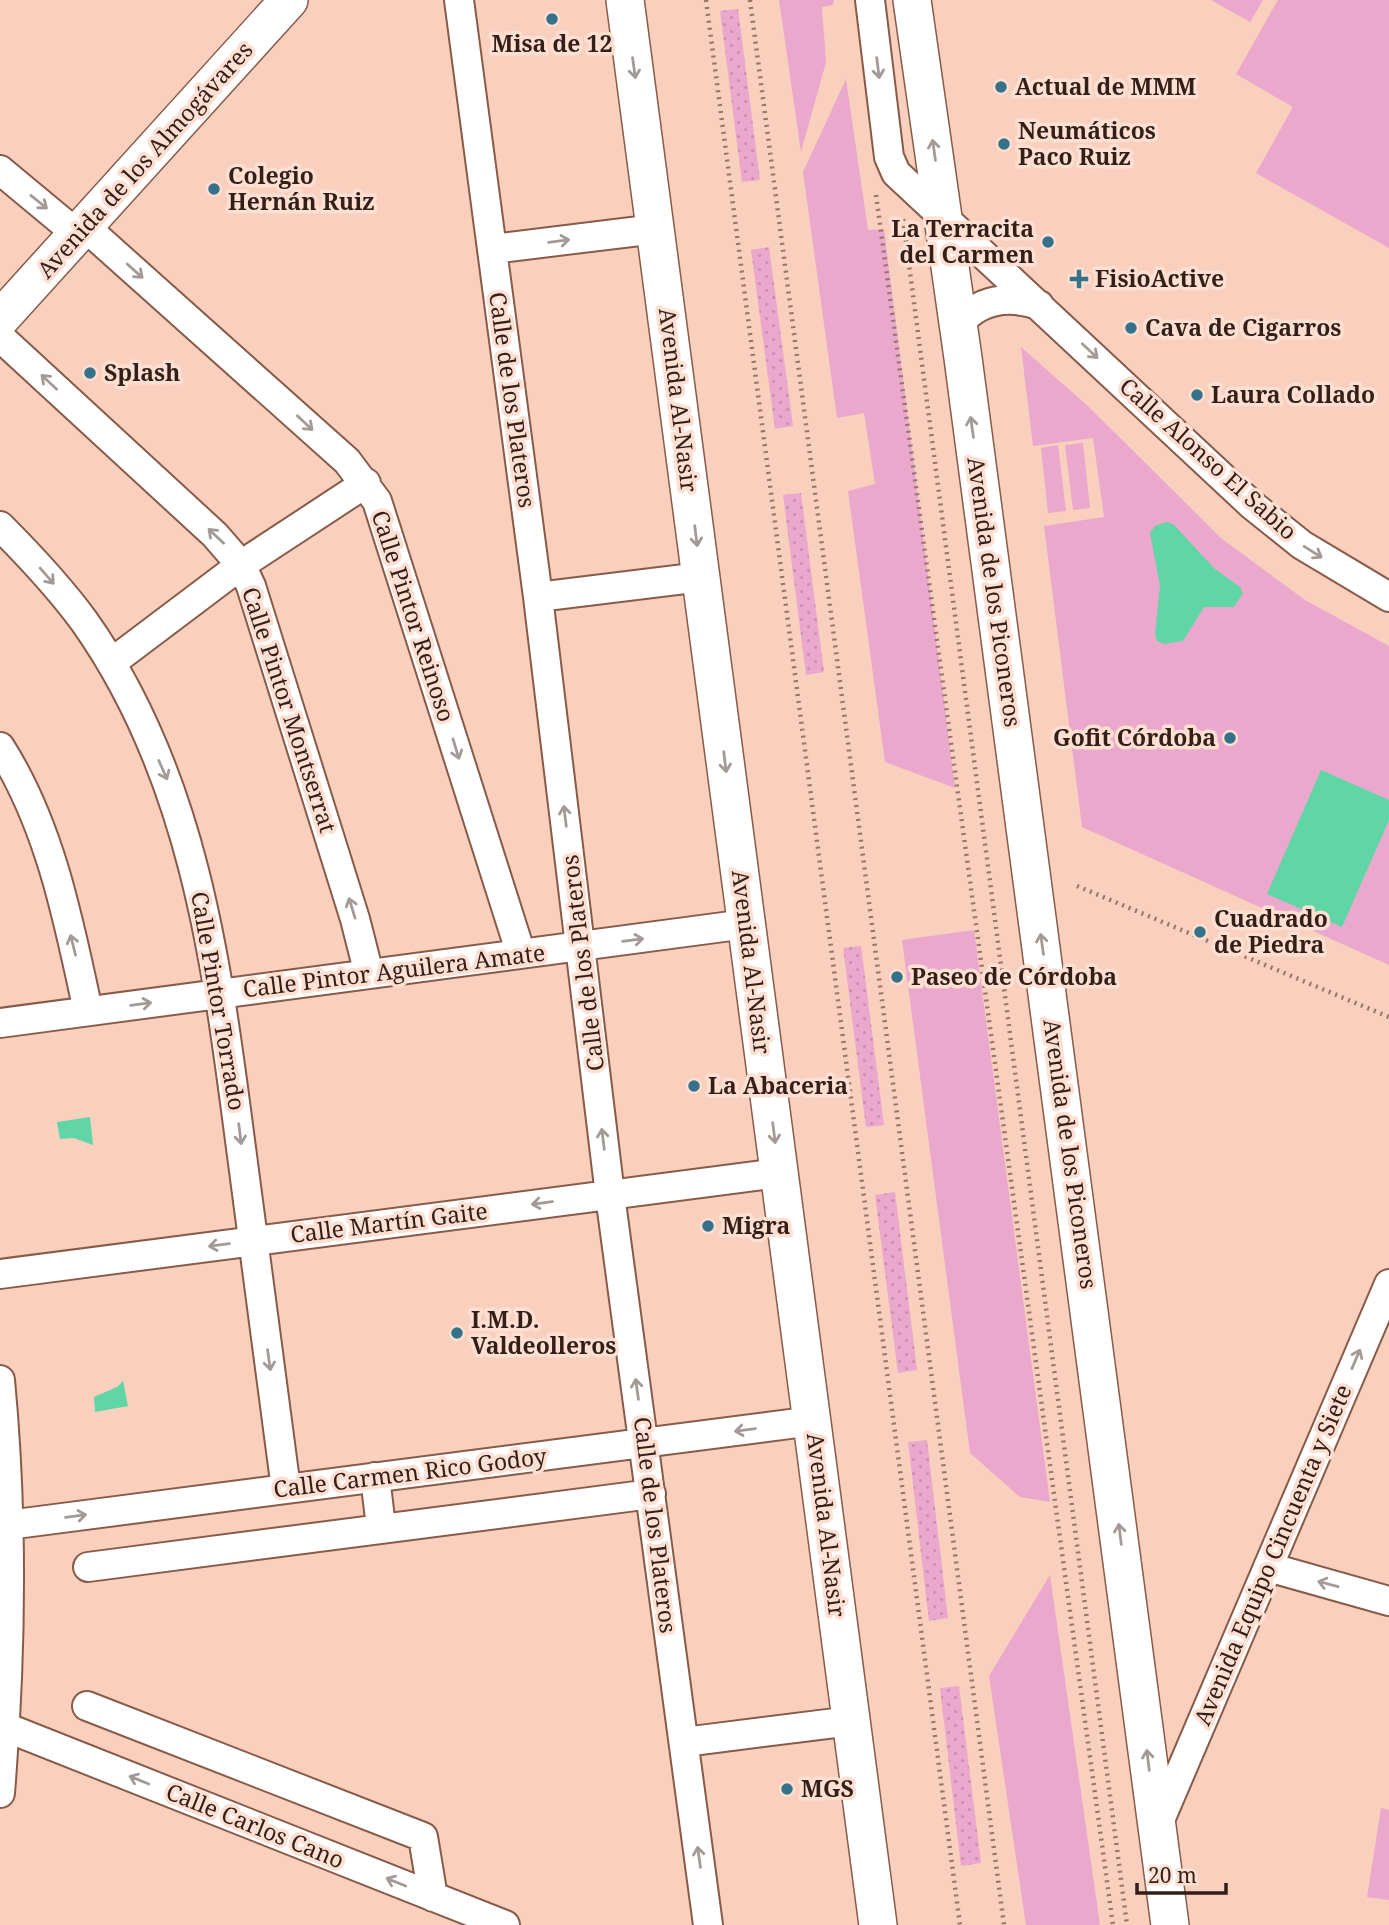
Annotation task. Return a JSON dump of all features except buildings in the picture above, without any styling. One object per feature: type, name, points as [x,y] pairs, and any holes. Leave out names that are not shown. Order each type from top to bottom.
[{"type":"main road","name":"Avenida de los Almogávares","points":[[0,319],[289,0]]},
{"type":"main road","name":"Avenida Al-Nasir","points":[[625,0],[878,1925]]},
{"type":"main road","points":[[912,0],[944,218]]},
{"type":"main road","name":"Avenida de los Piconeros","points":[[944,218],[1170,1925]]},
{"type":"street","name":"Calle de los Plateros","points":[[459,0],[538,597],[610,1195],[708,1925]]},
{"type":"street","name":"Calle Alonso El Sabio","points":[[870,0],[891,162],[901,178],[1252,505],[1302,545],[1389,597]]},
{"type":"street","name":"Calle Pintor Reinoso","points":[[0,170],[81,230],[288,407],[347,461],[366,483],[384,521],[521,954]]},
{"type":"street","points":[[492,249],[656,229]]},
{"type":"street","points":[[958,326],[976,308],[994,301],[1017,299],[1040,305]]},
{"type":"street","name":"Calle Pintor Montserrat","points":[[0,337],[215,535],[241,565],[260,612],[355,919],[369,974]]},
{"type":"street","points":[[111,663],[241,565],[366,483]]},
{"type":"street","name":"Calle Pintor Torrado","points":[[0,526],[61,591],[111,663],[167,779],[192,858],[221,994],[286,1489]]},
{"type":"street","points":[[538,597],[701,578]]},
{"type":"street","points":[[0,747],[34,815],[50,860],[88,1011]]},
{"type":"street","name":"Calle Pintor Aguilera Amate","points":[[0,1023],[746,925]]},
{"type":"street","name":"Calle Martín Gaite","points":[[0,1274],[779,1173]]},
{"type":"street","name":"Avenida Equipo Cincuenta y Siete","points":[[1157,1827],[1389,1284]]},
{"type":"street","points":[[0,1380],[8,1525],[5,1727],[0,1793]]},
{"type":"street","name":"Calle Carmen Rico Godoy","points":[[8,1525],[813,1421]]},
{"type":"street","points":[[375,1477],[381,1527]]},
{"type":"street","points":[[88,1567],[651,1494]]},
{"type":"street","points":[[1268,1567],[1389,1601]]},
{"type":"street","points":[[86,1706],[423,1837],[433,1897]]},
{"type":"street","points":[[684,1742],[851,1721]]},
{"type":"street","name":"Calle Carlos Cano","points":[[5,1727],[505,1925]]},
{"type":"path","points":[[706,0],[960,1925]]},
{"type":"path","points":[[750,0],[1004,1925]]},
{"type":"path","points":[[876,194],[1113,1925]]},
{"type":"path","points":[[902,216],[1127,1925]]},
{"type":"path","points":[[1077,886],[1389,1017]]},
{"type":"shaded area","points":[[779,0],[834,0],[833,5],[822,7],[826,62],[801,152]]},
{"type":"shaded area","points":[[1211,0],[1263,0],[1250,22]]},
{"type":"shaded area","points":[[1278,0],[1389,0],[1389,248],[1256,173],[1293,107],[1236,74]]},
{"type":"shaded area","points":[[738,9],[760,180],[742,182],[720,11]]},
{"type":"shaded area","points":[[846,79],[868,230],[884,229],[955,788],[885,762],[848,491],[875,484],[864,413],[837,418],[803,172]]},
{"type":"shaded area","points":[[769,247],[793,426],[775,429],[751,250]]},
{"type":"shaded area","name":"Gofit Córdoba","points":[[1021,347],[1090,408],[1221,538],[1305,600],[1389,646],[1389,965],[1082,827],[1044,526],[1104,517],[1093,438],[1033,446]]},
{"type":"shaded area","points":[[1083,443],[1090,508],[1073,510],[1065,445]]},
{"type":"shaded area","points":[[1058,445],[1066,511],[1048,513],[1041,448]]},
{"type":"shaded area","points":[[801,493],[824,672],[806,675],[783,495]]},
{"type":"shaded area","points":[[1166,522],[1173,524],[1215,569],[1240,587],[1243,593],[1234,607],[1204,607],[1183,641],[1164,644],[1157,641],[1155,635],[1160,586],[1150,533],[1155,526]]},
{"type":"shaded area","points":[[1321,770],[1389,800],[1389,820],[1342,927],[1267,894]]},
{"type":"shaded area","points":[[974,930],[1050,1502],[1020,1497],[970,1453],[902,940]]},
{"type":"shaded area","points":[[861,946],[884,1125],[866,1127],[843,948]]},
{"type":"shaded area","points":[[90,1117],[93,1145],[74,1138],[60,1139],[57,1122]]},
{"type":"shaded area","points":[[895,1192],[917,1370],[898,1373],[875,1195]]},
{"type":"shaded area","points":[[123,1381],[128,1406],[95,1412],[94,1397],[117,1387]]},
{"type":"shaded area","points":[[927,1440],[948,1618],[929,1621],[908,1442]]},
{"type":"shaded area","points":[[1050,1575],[1100,1925],[1026,1925],[989,1676]]},
{"type":"shaded area","points":[[959,1686],[981,1863],[961,1866],[940,1688]]},
{"type":"shaded area","points":[[1381,1808],[1389,1810],[1389,1900],[1367,1897]]},
{"type":"place","name":"Misa de 12","points":[[552,19]]},
{"type":"place","name":"Actual de MMM","points":[[1001,87]]},
{"type":"place","name":"Neumáticos Paco Ruiz","points":[[1004,144]]},
{"type":"place","name":"Colegio Hernán Ruiz","points":[[214,189]]},
{"type":"place","name":"La Terracita del Carmen","points":[[1048,242]]},
{"type":"place","name":"FisioActive","points":[[1079,279]]},
{"type":"place","name":"Cava de Cigarros","points":[[1131,328]]},
{"type":"place","name":"Splash","points":[[90,373]]},
{"type":"place","name":"Laura Collado","points":[[1197,395]]},
{"type":"place","name":"Gofit Córdoba","points":[[1230,738]]},
{"type":"place","name":"Cuadrado de Piedra","points":[[1200,932]]},
{"type":"place","name":"Paseo de Córdoba","points":[[897,977]]},
{"type":"place","name":"La Abaceria","points":[[694,1086]]},
{"type":"place","name":"Migra","points":[[708,1226]]},
{"type":"place","name":"I.M.D. Valdeolleros","points":[[457,1333]]},
{"type":"place","name":"MGS","points":[[787,1789]]}]
